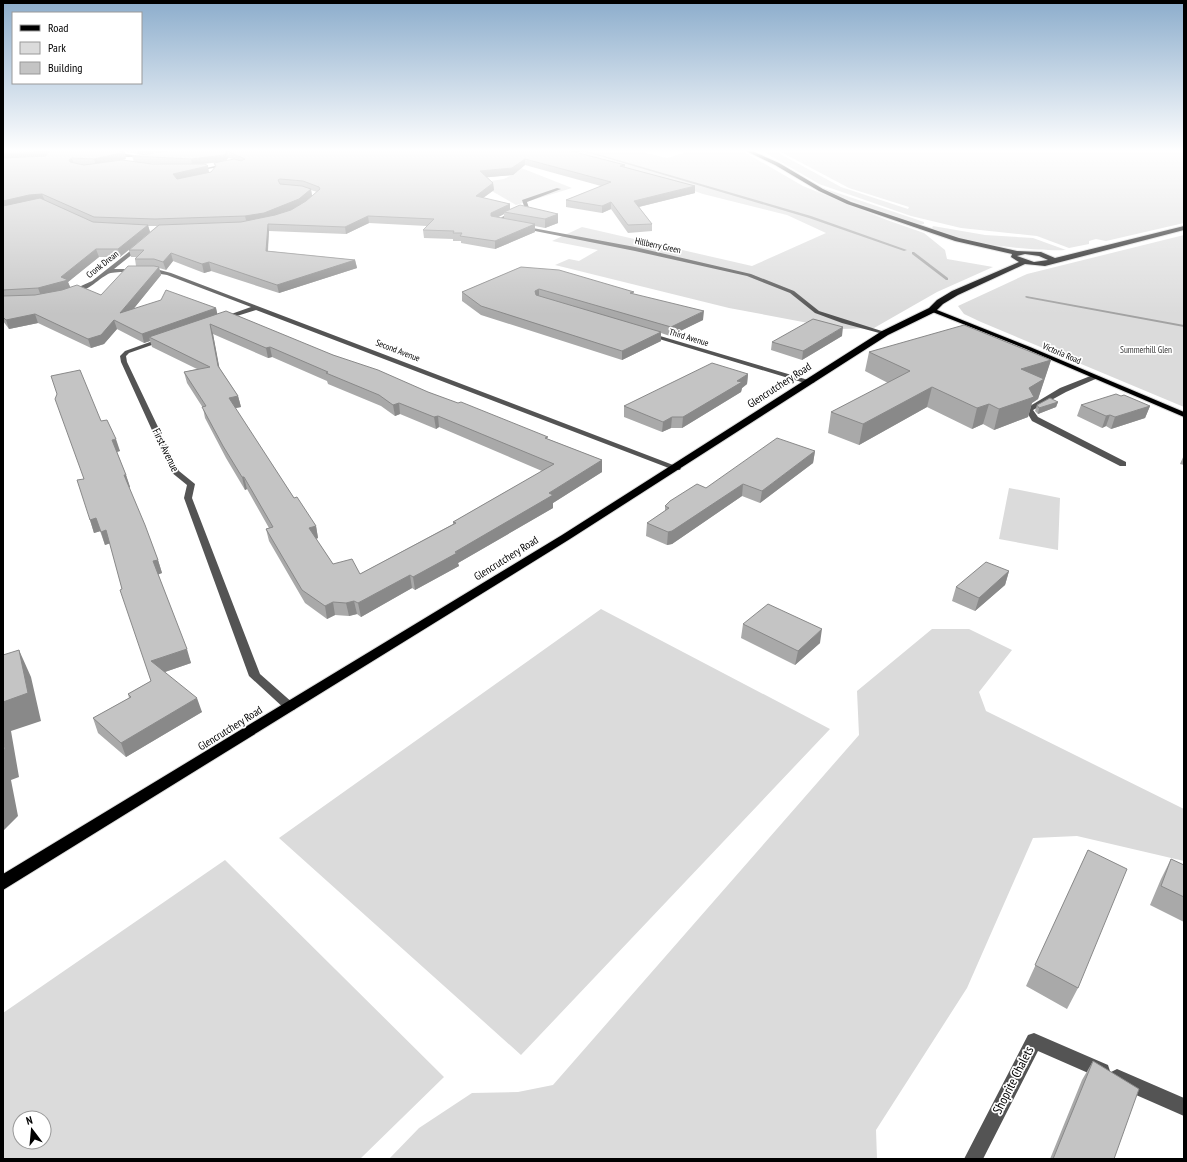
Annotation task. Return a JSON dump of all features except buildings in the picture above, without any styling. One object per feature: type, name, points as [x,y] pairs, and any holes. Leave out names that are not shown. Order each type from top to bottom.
[{"type":"highway","points":[[855,205],[957,240],[1016,253],[1041,254],[1074,252],[1122,243]]},
{"type":"highway","points":[[1016,253],[1013,256],[1025,262],[1045,264],[1184,228]]},
{"type":"highway","points":[[1041,254],[1050,256],[1052,261]]},
{"type":"highway","name":"Glencrutchery Road","points":[[3,883],[677,468],[885,333],[932,310],[940,302],[955,293],[1025,262]]},
{"type":"main road","name":"Victoria Road","points":[[932,310],[1096,377],[1184,415]]},
{"type":"street","points":[[509,224],[494,222],[528,207],[527,205]]},
{"type":"street","name":"Hillberry Green","points":[[517,226],[608,243],[749,275],[792,292],[817,312],[844,322],[885,333]]},
{"type":"street","name":"Cronk Drean","points":[[64,294],[86,287],[109,271],[148,238]]},
{"type":"street","name":"Second Avenue","points":[[109,271],[161,272],[258,307],[677,468]]},
{"type":"street","points":[[215,322],[258,307]]},
{"type":"street","name":"Third Avenue","points":[[642,332],[811,382]]},
{"type":"street","name":"First Avenue","points":[[171,337],[127,352],[123,356],[124,362],[175,472],[191,484],[188,498],[255,676],[290,707]]},
{"type":"street","points":[[1096,377],[1063,390],[1029,409],[1035,419],[1123,464]]},
{"type":"street","name":"Shoprite Chalets","points":[[973,1159],[1034,1041],[1184,1107]]},
{"type":"green space","points":[[748,205],[851,205],[924,233],[945,250],[947,259],[993,267],[937,292],[874,328],[840,329],[729,308],[555,265],[569,259],[579,261],[598,250],[552,241],[582,227],[752,266],[826,233],[787,215]]},
{"type":"green space","points":[[864,205],[874,205],[924,222],[924,224],[916,224]]},
{"type":"green space","points":[[880,205],[897,205],[908,209],[909,207],[903,205],[1184,205],[1184,223],[1106,241],[1096,239],[1089,241],[1089,244],[1069,248],[1037,236],[961,228],[911,216]]},
{"type":"green space","points":[[933,226],[985,235],[1033,238],[1066,250],[1036,250],[976,242],[942,233],[932,228]]},
{"type":"green space","name":"Summerhill Glen","points":[[1184,235],[1184,407],[981,322],[964,314],[958,306],[1027,274]]},
{"type":"green space","points":[[1009,488],[1060,498],[1058,550],[999,539]]},
{"type":"green space","points":[[601,609],[830,729],[521,1055],[279,838]]},
{"type":"green space","points":[[932,629],[969,629],[1012,650],[979,692],[986,711],[1184,809],[1184,861],[1077,836],[1033,838],[967,988],[876,1130],[877,1159],[389,1159],[419,1128],[472,1093],[518,1092],[553,1085],[859,735],[857,691]]},
{"type":"green space","points":[[225,860],[444,1077],[360,1159],[3,1159],[3,1013]]},
{"type":"waterway","points":[[770,205],[810,217],[905,250]]},
{"type":"waterway","points":[[913,253],[947,279]]},
{"type":"waterway","points":[[1027,297],[1184,326]]}]
